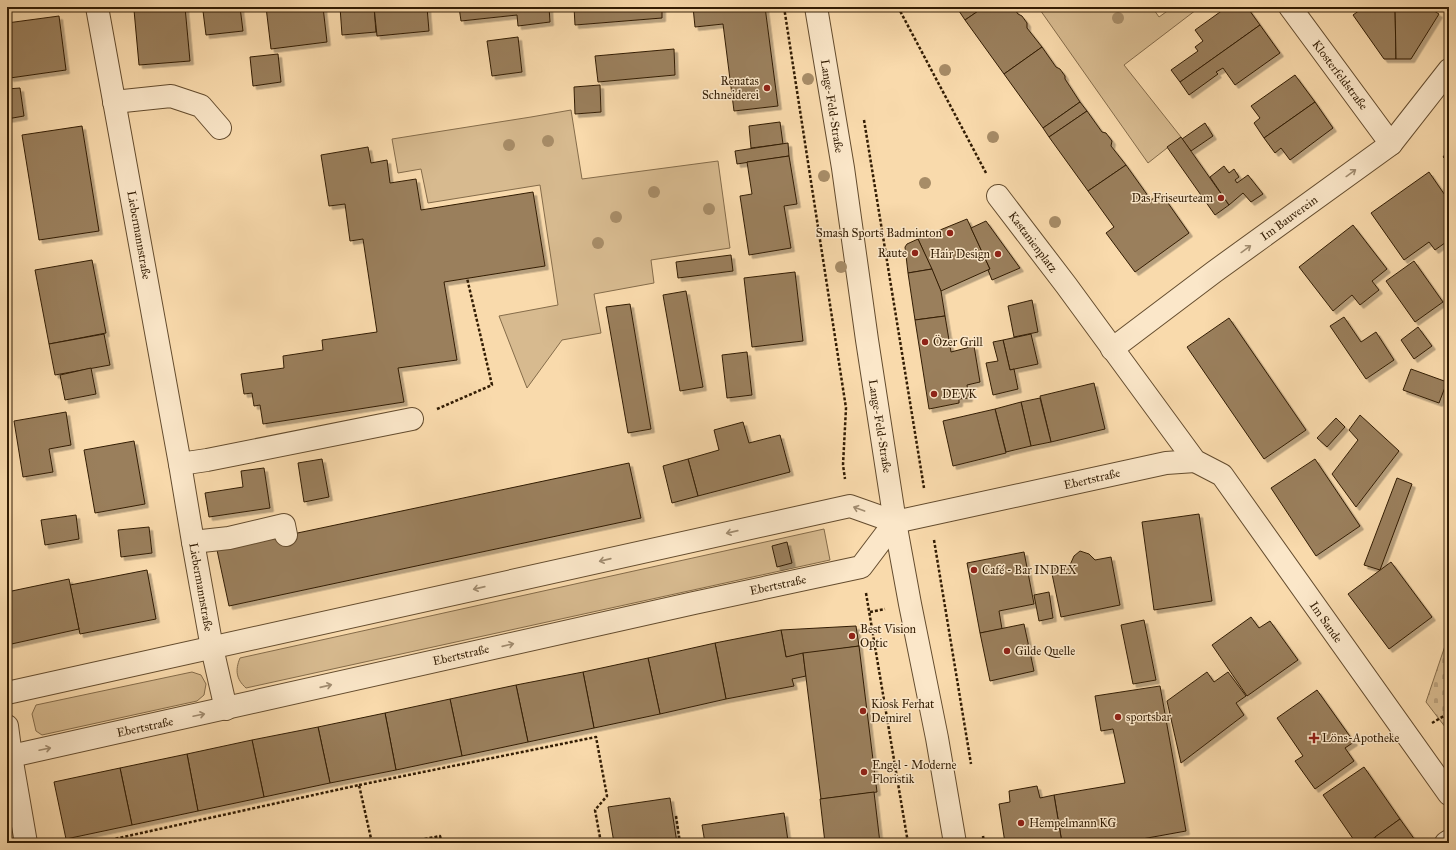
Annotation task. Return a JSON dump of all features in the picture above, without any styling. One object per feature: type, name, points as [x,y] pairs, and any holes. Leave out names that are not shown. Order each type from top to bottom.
[{"type":"street","name":"Liebermannstraße","points":[[97,7],[212,648],[226,709]]},
{"type":"street","name":"Lange-Feld-Straße","points":[[816,7],[844,176],[867,340],[896,522],[910,604],[937,738],[954,843]]},
{"type":"street","name":"Klosterfeldstraße","points":[[1290,7],[1391,144]]},
{"type":"street","name":"Im Bauverein","points":[[1112,349],[1214,272],[1391,144],[1449,70]]},
{"type":"street","points":[[114,102],[171,96],[201,106],[220,128]]},
{"type":"street","name":"Kastanienplatz","points":[[998,196],[1066,285],[1194,461]]},
{"type":"street","points":[[180,464],[207,460],[412,419]]},
{"type":"street","name":"Ebertstraße","points":[[850,506],[896,522],[1166,463],[1194,461]]},
{"type":"street","name":"Im Sande","points":[[1194,461],[1222,475],[1449,794]]},
{"type":"street","points":[[7,693],[850,506]]},
{"type":"street","points":[[861,567],[896,522]]},
{"type":"street","points":[[193,542],[229,538],[284,526],[286,536]]},
{"type":"street","name":"Ebertstraße","points":[[9,757],[679,606],[861,567]]},
{"type":"street","points":[[7,726],[9,757],[26,843]]},
{"type":"path","points":[[784,7],[846,408],[843,465],[850,506]]},
{"type":"path","points":[[898,7],[998,196]]},
{"type":"path","points":[[863,113],[971,768]]},
{"type":"path","points":[[412,419],[492,385],[467,278]]},
{"type":"path","points":[[861,567],[908,843]]},
{"type":"path","points":[[96,843],[359,785],[596,737],[607,796],[595,810],[601,843]]},
{"type":"path","points":[[359,785],[372,843]]},
{"type":"path","points":[[676,816],[680,843]]},
{"type":"path","points":[[983,835],[984,843]]},
{"type":"path","points":[[404,843],[440,836],[442,843]]},
{"type":"green space","points":[[1038,7],[1152,7],[1159,17],[1173,7],[1194,7],[1196,10],[1124,65],[1181,137],[1148,163]]},
{"type":"green space","points":[[571,110],[582,179],[718,161],[730,248],[651,260],[654,283],[594,294],[601,333],[562,340],[527,388],[499,316],[558,305],[540,185],[428,203],[421,169],[398,173],[392,139]]},
{"type":"green space","points":[[824,529],[830,560],[246,688],[238,678],[237,666],[240,658]]},
{"type":"green space","points":[[1449,634],[1449,732],[1426,702]]},
{"type":"green space","points":[[192,672],[201,675],[206,684],[204,695],[197,701],[42,735],[36,731],[32,714],[36,705]]},
{"type":"building","points":[[185,7],[190,61],[139,65],[134,10]]},
{"type":"building","points":[[240,7],[243,31],[206,35],[203,11]]},
{"type":"building","points":[[266,7],[323,7],[327,42],[271,49]]},
{"type":"building","points":[[340,7],[374,7],[376,32],[342,35]]},
{"type":"building","points":[[374,7],[427,7],[429,31],[377,36]]},
{"type":"building","points":[[459,7],[549,7],[550,22],[518,26],[517,15],[461,21]]},
{"type":"building","points":[[574,7],[662,7],[662,18],[575,25]]},
{"type":"building","points":[[693,7],[765,7],[778,106],[734,111],[723,24],[695,27]]},
{"type":"building","points":[[956,7],[964,7],[959,11]]},
{"type":"building","points":[[964,7],[984,7],[965,20],[959,11]]},
{"type":"building","points":[[984,7],[1013,7],[1018,14],[1022,16],[1027,23],[1027,28],[1042,47],[1004,74],[965,20]]},
{"type":"building","points":[[1227,7],[1247,7],[1260,25],[1180,82],[1171,70],[1198,51],[1195,47],[1203,41],[1195,30]]},
{"type":"building","points":[[1364,7],[1395,7],[1396,59],[1384,59],[1353,15]]},
{"type":"building","points":[[1395,7],[1428,7],[1439,14],[1411,59],[1396,59]]},
{"type":"building","points":[[59,16],[66,70],[10,78],[7,55],[7,23]]},
{"type":"building","points":[[1260,25],[1280,53],[1235,85],[1223,68],[1216,72],[1218,74],[1189,95],[1180,82]]},
{"type":"building","points":[[518,37],[522,72],[492,76],[487,41]]},
{"type":"building","points":[[1042,47],[1056,67],[1060,69],[1065,76],[1065,79],[1080,102],[1043,128],[1004,74]]},
{"type":"building","points":[[674,49],[675,75],[598,82],[595,56]]},
{"type":"building","points":[[278,54],[281,82],[253,86],[250,57]]},
{"type":"building","points":[[1295,75],[1315,102],[1264,138],[1254,123],[1260,118],[1251,106]]},
{"type":"building","points":[[600,85],[601,112],[575,114],[574,87]]},
{"type":"building","points":[[20,88],[24,116],[7,119],[7,89]]},
{"type":"building","points":[[1080,102],[1087,111],[1049,137],[1043,128]]},
{"type":"building","points":[[1315,102],[1333,128],[1290,160],[1281,148],[1275,153],[1264,138]]},
{"type":"building","points":[[1087,111],[1102,132],[1106,133],[1112,141],[1111,146],[1126,165],[1088,191],[1049,137]]},
{"type":"building","points":[[780,122],[783,144],[751,148],[749,126]]},
{"type":"building","points":[[1205,123],[1213,136],[1191,151],[1182,139]]},
{"type":"building","points":[[82,126],[99,231],[39,240],[22,135]]},
{"type":"building","points":[[1181,137],[1229,205],[1215,215],[1167,147]]},
{"type":"building","points":[[788,143],[789,156],[737,164],[735,151]]},
{"type":"building","points":[[368,147],[371,163],[387,160],[390,183],[416,179],[421,210],[533,192],[545,266],[444,282],[457,360],[398,368],[404,402],[263,424],[260,405],[254,406],[252,393],[244,394],[241,374],[284,368],[283,356],[323,350],[322,340],[377,332],[363,239],[350,241],[345,204],[329,206],[321,155]]},
{"type":"building","points":[[1449,149],[1449,162],[1443,157]]},
{"type":"building","points":[[789,156],[797,204],[784,206],[791,248],[749,255],[740,196],[752,194],[747,162]]},
{"type":"building","points":[[1126,165],[1151,200],[1161,193],[1189,233],[1135,272],[1106,233],[1114,227],[1088,191]]},
{"type":"building","points":[[1224,166],[1229,173],[1234,169],[1239,177],[1235,180],[1237,183],[1248,175],[1263,194],[1251,202],[1243,193],[1229,205],[1210,177]]},
{"type":"building","points":[[1429,172],[1449,201],[1449,227],[1447,229],[1449,232],[1449,240],[1435,250],[1429,242],[1404,260],[1371,213]]},
{"type":"building","points":[[967,219],[990,269],[941,291],[918,239]]},
{"type":"building","points":[[986,221],[1020,268],[992,280],[988,270],[990,269],[971,228]]},
{"type":"building","points":[[1353,225],[1387,269],[1372,281],[1379,290],[1360,305],[1352,295],[1333,311],[1299,267]]},
{"type":"building","points":[[918,239],[932,269],[908,273],[905,247],[907,244]]},
{"type":"building","points":[[731,255],[733,271],[678,278],[676,262]]},
{"type":"building","points":[[92,260],[106,333],[49,344],[35,270]]},
{"type":"building","points":[[1414,261],[1443,302],[1415,322],[1386,281]]},
{"type":"building","points":[[932,269],[941,291],[945,316],[915,320],[908,273]]},
{"type":"building","points":[[795,272],[803,341],[752,347],[744,278]]},
{"type":"building","points":[[686,291],[703,387],[680,391],[663,295]]},
{"type":"building","points":[[1032,300],[1038,332],[1014,337],[1008,306]]},
{"type":"building","points":[[630,304],[651,429],[628,433],[606,307]]},
{"type":"building","points":[[945,316],[951,352],[974,346],[980,382],[967,385],[969,398],[959,399],[959,403],[929,409],[915,320]]},
{"type":"building","points":[[1344,317],[1361,342],[1376,332],[1394,360],[1366,379],[1330,326]]},
{"type":"building","points":[[1229,318],[1306,430],[1264,459],[1187,347]]},
{"type":"building","points":[[1418,327],[1432,346],[1414,359],[1401,340]]},
{"type":"building","points":[[104,334],[110,365],[55,375],[49,344]]},
{"type":"building","points":[[1031,334],[1038,364],[1010,370],[1003,340]]},
{"type":"building","points":[[1003,340],[1010,370],[1014,369],[1018,389],[993,395],[986,363],[998,361],[993,342]]},
{"type":"building","points":[[747,352],[752,395],[727,398],[722,355]]},
{"type":"building","points":[[91,368],[96,394],[65,400],[60,375]]},
{"type":"building","points":[[1411,369],[1447,382],[1439,403],[1403,390]]},
{"type":"building","points":[[1094,383],[1105,429],[1051,442],[1040,396]]},
{"type":"building","points":[[1040,398],[1051,442],[1031,446],[1021,402]]},
{"type":"building","points":[[1021,402],[1031,446],[1006,452],[995,409]]},
{"type":"building","points":[[995,409],[1006,453],[953,466],[943,421]]},
{"type":"building","points":[[66,412],[71,445],[49,449],[53,472],[23,477],[14,421]]},
{"type":"building","points":[[1360,415],[1399,451],[1356,507],[1332,474],[1358,440],[1349,430]]},
{"type":"building","points":[[1336,418],[1345,427],[1327,447],[1317,438]]},
{"type":"building","points":[[743,422],[749,443],[780,435],[790,472],[698,496],[688,459],[719,450],[714,430]]},
{"type":"building","points":[[134,441],[145,504],[95,513],[84,450]]},
{"type":"building","points":[[322,459],[329,497],[304,502],[298,463]]},
{"type":"building","points":[[688,459],[698,496],[672,503],[663,466]]},
{"type":"building","points":[[1315,459],[1360,526],[1316,556],[1271,488]]},
{"type":"building","points":[[629,463],[641,518],[229,606],[217,550]]},
{"type":"building","points":[[264,468],[270,508],[209,517],[205,493],[243,487],[241,471]]},
{"type":"building","points":[[1397,478],[1412,484],[1380,570],[1364,565]]},
{"type":"building","points":[[1199,514],[1212,601],[1154,610],[1142,522]]},
{"type":"building","points":[[76,515],[79,539],[45,545],[41,520]]},
{"type":"building","points":[[149,527],[152,553],[121,557],[118,530]]},
{"type":"building","points":[[787,542],[792,563],[777,567],[772,546]]},
{"type":"building","points":[[1080,551],[1089,554],[1095,560],[1111,557],[1120,605],[1061,617],[1051,569],[1070,565],[1074,556]]},
{"type":"building","points":[[1024,552],[1034,604],[999,611],[1002,629],[980,633],[967,563]]},
{"type":"building","points":[[1391,562],[1432,617],[1389,649],[1348,594]]},
{"type":"building","points":[[147,570],[156,619],[80,634],[70,585]]},
{"type":"building","points":[[69,579],[79,629],[7,645],[7,592]]},
{"type":"building","points":[[1049,592],[1053,618],[1039,621],[1034,595]]},
{"type":"building","points":[[1251,617],[1259,628],[1270,621],[1298,660],[1247,696],[1212,645]]},
{"type":"building","points":[[1144,620],[1156,680],[1133,684],[1121,625]]},
{"type":"building","points":[[1024,624],[1034,671],[990,681],[980,633]]},
{"type":"building","points":[[856,626],[859,646],[786,657],[781,630]]},
{"type":"building","points":[[781,630],[786,657],[803,653],[806,676],[792,679],[794,686],[726,699],[715,643]]},
{"type":"building","points":[[715,643],[726,699],[660,714],[648,658]]},
{"type":"building","points":[[859,646],[877,792],[821,799],[803,653]]},
{"type":"building","points":[[648,658],[660,714],[594,728],[583,672]]},
{"type":"building","points":[[583,672],[594,728],[528,742],[516,685]]},
{"type":"building","points":[[1207,672],[1214,682],[1228,672],[1246,696],[1236,703],[1244,715],[1181,763],[1167,701]]},
{"type":"building","points":[[516,685],[528,742],[462,756],[450,699]]},
{"type":"building","points":[[1160,686],[1186,831],[1120,843],[1062,843],[1054,795],[1125,783],[1113,729],[1101,731],[1095,696]]},
{"type":"building","points":[[1317,690],[1354,742],[1345,748],[1354,761],[1315,789],[1295,761],[1303,756],[1277,718]]},
{"type":"building","points":[[450,699],[462,756],[396,770],[385,713]]},
{"type":"building","points":[[385,713],[396,770],[330,783],[318,727]]},
{"type":"building","points":[[318,727],[330,783],[264,797],[252,740]]},
{"type":"building","points":[[252,740],[264,797],[198,811],[187,754]]},
{"type":"building","points":[[187,754],[198,811],[132,825],[120,768]]},
{"type":"building","points":[[1364,767],[1400,819],[1367,843],[1356,843],[1323,795]]},
{"type":"building","points":[[120,768],[132,825],[66,839],[54,782]]},
{"type":"building","points":[[1037,786],[1040,798],[1054,795],[1062,843],[1005,843],[999,804],[1010,802],[1009,791]]},
{"type":"building","points":[[874,792],[880,843],[825,843],[820,799]]},
{"type":"building","points":[[670,798],[677,843],[614,843],[608,807]]},
{"type":"building","points":[[784,813],[788,841],[777,843],[705,843],[702,825]]},
{"type":"building","points":[[1400,819],[1415,840],[1410,843],[1379,843],[1375,837]]},
{"type":"place","name":"Renatas Schneiderei","points":[[767,88]]},
{"type":"place","name":"Das Friseurteam","points":[[1221,198]]},
{"type":"place","name":"Smash Sports Badminton","points":[[950,233]]},
{"type":"place","name":"Raute","points":[[915,253]]},
{"type":"place","name":"Hair Design","points":[[998,254]]},
{"type":"place","name":"Özer Grill","points":[[925,342]]},
{"type":"place","name":"DEVK","points":[[934,394]]},
{"type":"place","name":"Café - Bar INDEX","points":[[974,570]]},
{"type":"place","name":"Best Vision Optic","points":[[852,636]]},
{"type":"place","name":"Gilde Quelle","points":[[1007,651]]},
{"type":"place","name":"Kiosk Ferhat Demirel","points":[[863,711]]},
{"type":"place","name":"sportsbar","points":[[1118,717]]},
{"type":"place","name":"Löns-Apotheke","points":[[1314,738]]},
{"type":"place","name":"Engel - Moderne Floristik","points":[[864,772]]},
{"type":"place","name":"Hempelmann KG","points":[[1021,823]]}]
